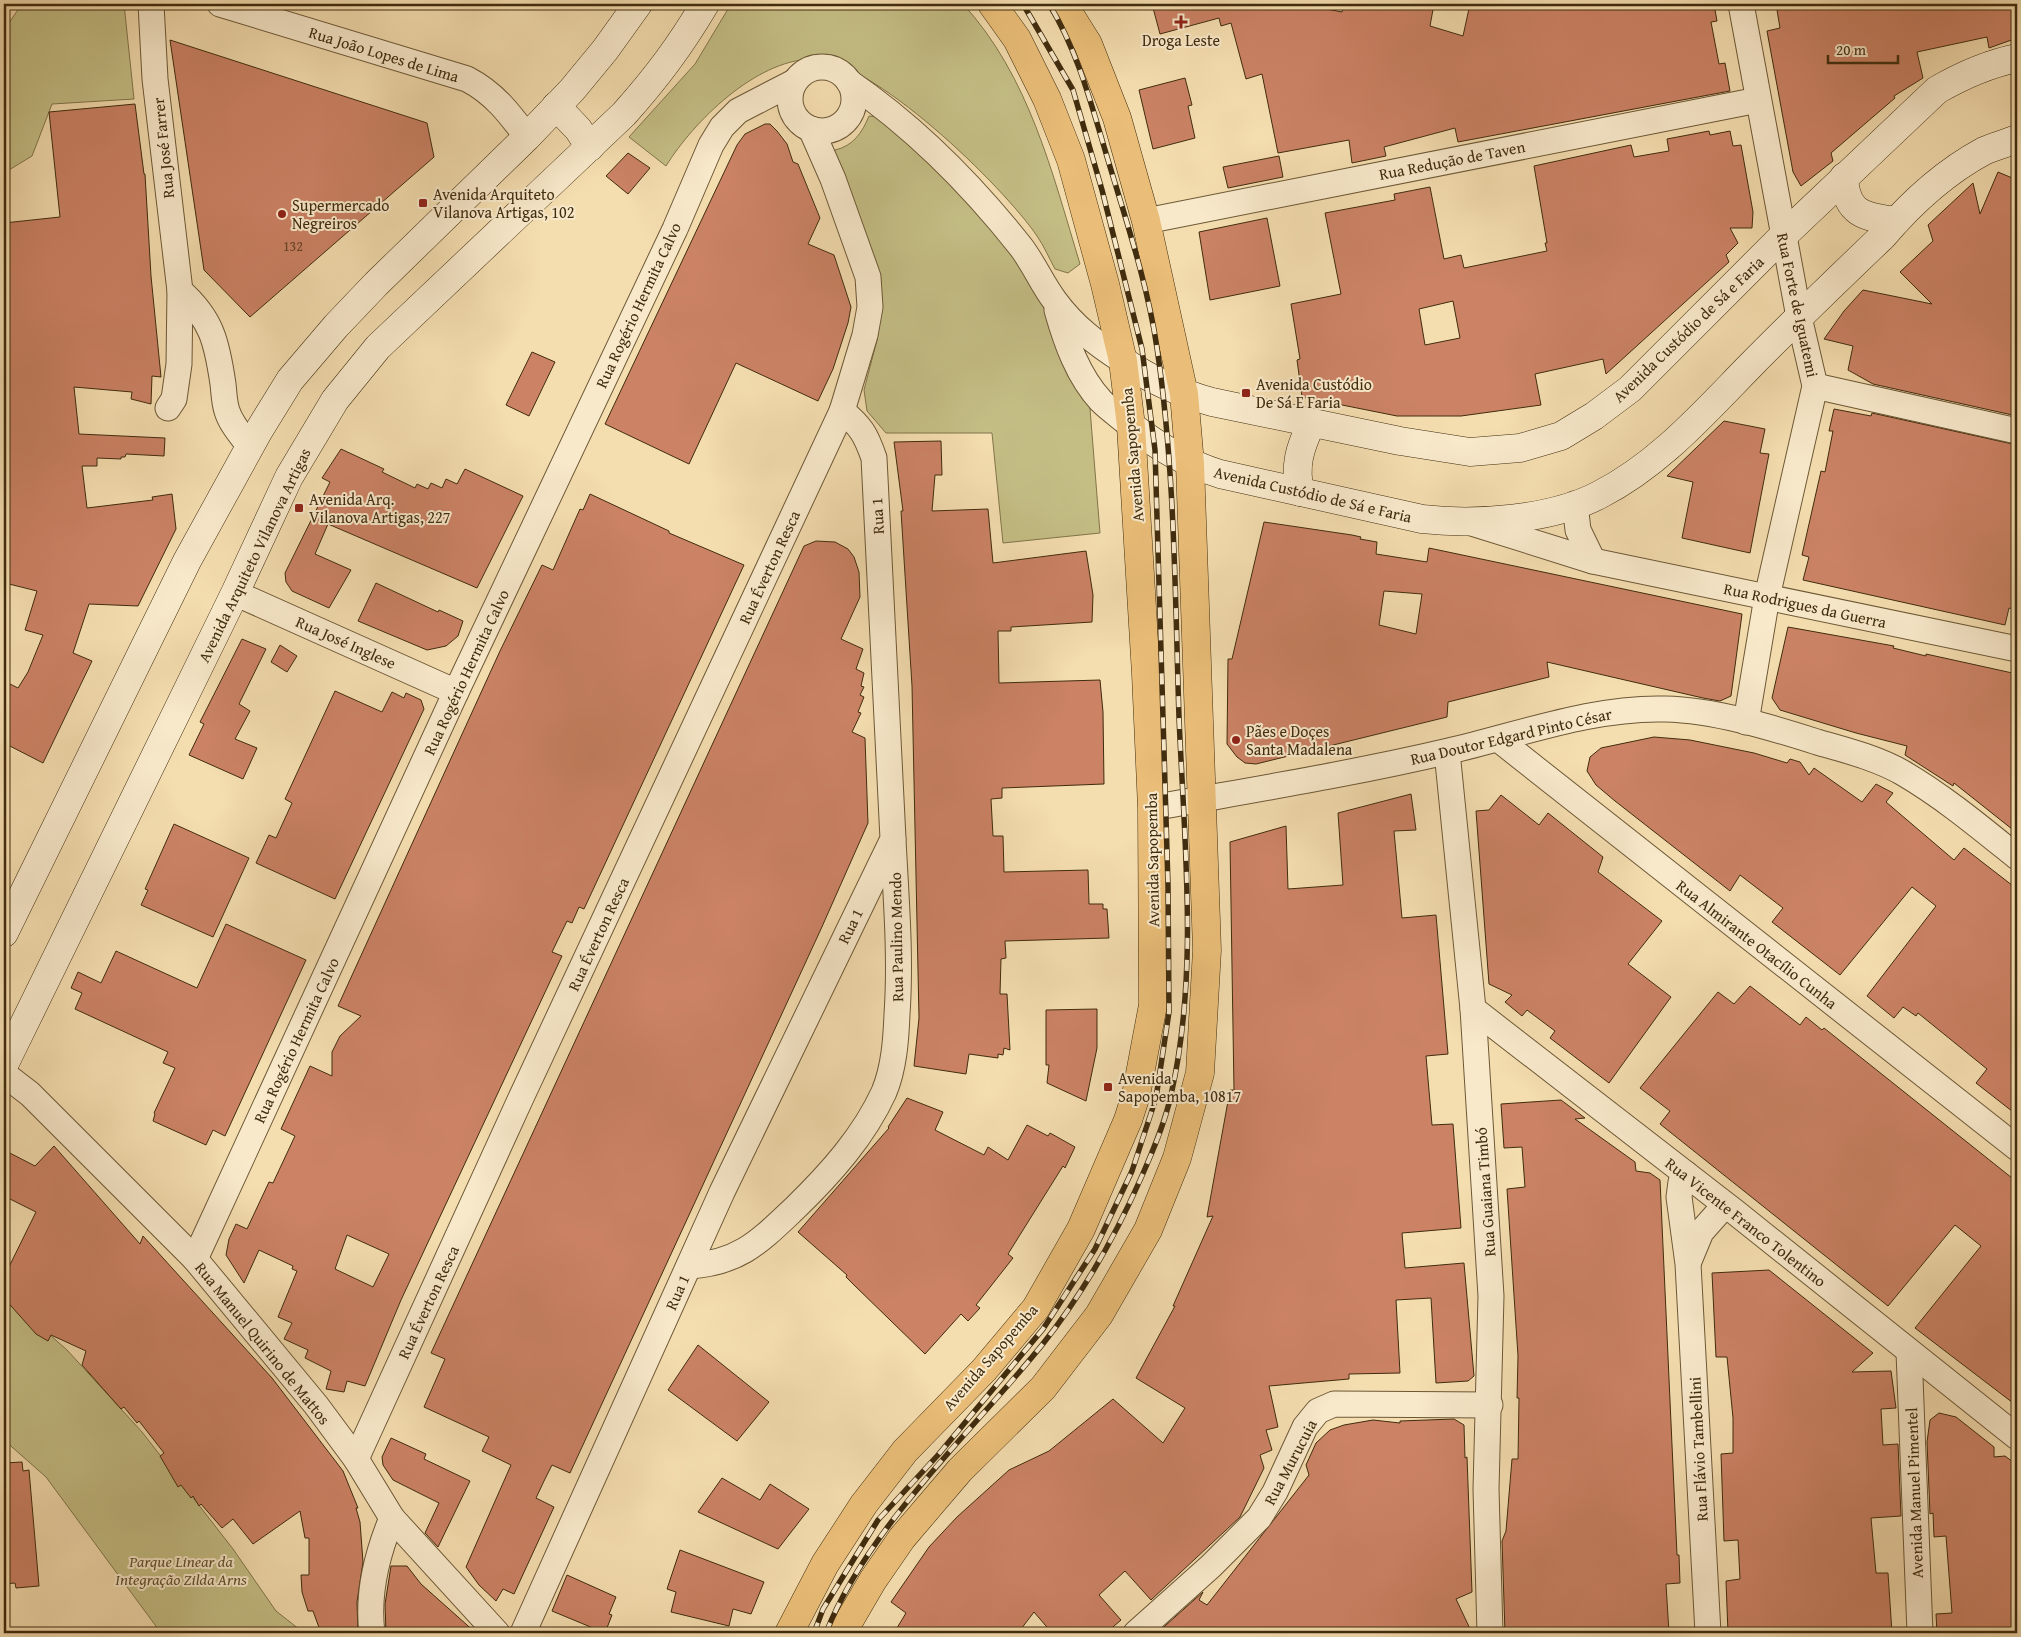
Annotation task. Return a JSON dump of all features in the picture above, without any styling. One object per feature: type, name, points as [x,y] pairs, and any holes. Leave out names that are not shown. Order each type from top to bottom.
[{"type":"main road","points":[[4,933],[179,578],[250,447],[290,380],[336,326],[556,106],[605,50],[638,4]]},
{"type":"main road","name":"Avenida Arquiteto Vilanova Artigas","points":[[4,1065],[235,593],[289,477],[335,400],[378,347],[590,147],[659,74],[686,37],[705,4]]},
{"type":"main road","name":"Avenida Sapopemba","points":[[789,1633],[825,1564],[864,1504],[905,1452],[984,1370],[1036,1308],[1081,1229],[1131,1112],[1136,1095],[1153,1004],[1152,808],[1131,426],[1123,361],[1105,284],[1071,160],[1047,99],[1017,39],[992,4]]},
{"type":"main road","points":[[842,1633],[873,1580],[902,1538],[960,1470],[1043,1388],[1094,1322],[1148,1230],[1177,1158],[1200,1073],[1207,950],[1190,464],[1184,394],[1146,221],[1117,118],[1088,44],[1063,4]]},
{"type":"main road","name":"Avenida Custódio de Sá e Faria","points":[[1184,394],[1299,421],[1470,452],[1520,448],[1561,436],[1594,416],[1630,389],[1784,235],[1937,90],[1962,75],[1997,62],[2017,58]]},
{"type":"main road","points":[[556,106],[578,129],[590,147]]},
{"type":"main road","name":"Avenida Custódio de Sá e Faria","points":[[1190,464],[1220,474],[1422,519],[1472,523],[1508,519],[1575,504],[1598,496],[1635,474],[1675,442],[1896,221],[1910,204],[1951,172],[1985,151],[2015,144]]},
{"type":"main road","points":[[1844,177],[1845,195],[1855,210],[1870,217],[1896,221]]},
{"type":"main road","points":[[1123,361],[1153,381],[1184,394]]},
{"type":"main road","points":[[1288,490],[1297,475],[1299,421]]},
{"type":"main road","points":[[1131,426],[1162,449],[1190,464]]},
{"type":"street","name":"Rua José Farrer","points":[[151,4],[155,79],[180,291],[179,364],[174,399],[168,408]]},
{"type":"street","name":"Rua João Lopes de Lima","points":[[220,4],[466,79],[486,89],[506,109],[527,137]]},
{"type":"street","name":"Rua Forte de Iguatemi","points":[[1741,4],[1799,317],[1815,386],[1767,597],[1746,722]]},
{"type":"street","points":[[902,122],[878,115],[832,124],[802,125],[791,109],[790,99],[794,82],[808,70],[817,67],[835,70],[885,107],[902,122],[964,183],[1021,247],[1054,300],[1081,331],[1123,361]]},
{"type":"street","name":"Rua Rogério Hermita Calvo","points":[[195,1259],[456,692],[675,229],[711,145],[722,127],[738,112],[757,100],[794,82]]},
{"type":"street","points":[[842,411],[865,335],[870,308],[868,277],[833,179],[832,124],[854,102],[853,90],[849,82]]},
{"type":"street","points":[[757,100],[791,109]]},
{"type":"street","name":"Rua Redução de Taven","points":[[1146,221],[1758,100]]},
{"type":"street","points":[[180,291],[194,303],[212,329],[218,351],[226,410],[231,422],[250,447]]},
{"type":"street","points":[[1054,300],[1067,342],[1081,372],[1101,401],[1131,426]]},
{"type":"street","points":[[1815,386],[2017,431]]},
{"type":"street","name":"Rua 1","points":[[523,1633],[722,1192],[892,839],[874,458],[867,437],[858,424],[842,411]]},
{"type":"street","name":"Rua Éverton Resca","points":[[356,1459],[520,1100],[842,411]]},
{"type":"street","points":[[1575,504],[1578,530],[1593,560]]},
{"type":"street","name":"Rua Rodrigues da Guerra","points":[[1472,523],[1593,560],[2017,649]]},
{"type":"street","name":"Rua José Inglese","points":[[235,593],[456,692]]},
{"type":"street","name":"Rua Doutor Edgard Pinto César","points":[[1152,808],[1447,752],[1604,713],[1665,708],[1746,722],[1854,753],[1901,772],[1966,816],[2017,857]]},
{"type":"street","name":"Rua Almirante Otacílio Cunha","points":[[1498,739],[2017,1148]]},
{"type":"street","name":"Rua Guaiana Timbó","points":[[1447,752],[1473,1009],[1491,1296],[1490,1405],[1486,1489],[1490,1633]]},
{"type":"street","name":"Rua Paulino Mendo","points":[[689,1266],[712,1265],[736,1257],[766,1235],[835,1167],[860,1133],[884,1091],[896,1048],[900,972],[892,839]]},
{"type":"street","name":"Rua Vicente Franco Tolentino","points":[[1473,1009],[1686,1174],[2017,1437]]},
{"type":"street","name":"Rua Manuel Quirino de Mattos","points":[[4,1074],[30,1094],[195,1259],[316,1405],[356,1459],[392,1518],[497,1633]]},
{"type":"street","name":"Rua Flávio Tambellini","points":[[1686,1174],[1681,1182],[1679,1197],[1688,1264],[1708,1633]]},
{"type":"street","name":"Rua Flávio Tambellini","points":[[1688,1264],[1698,1237],[1725,1205]]},
{"type":"street","name":"Avenida Manuel Pimentel","points":[[1909,1352],[1920,1633]]},
{"type":"street","name":"Rua Murucuia","points":[[1136,1633],[1211,1566],[1259,1518],[1276,1492],[1305,1427],[1318,1411],[1334,1404],[1490,1405]]},
{"type":"street","points":[[372,1633],[373,1583],[380,1548],[392,1518]]},
{"type":"green space","points":[[22,4],[124,4],[134,99],[52,104],[32,156],[4,173],[4,30]]},
{"type":"green space","points":[[731,4],[963,4],[986,32],[1022,94],[1048,160],[1080,264],[1068,273],[1055,269],[1040,240],[1020,214],[967,158],[900,101],[867,79],[837,64],[811,59],[790,62],[769,70],[748,82],[709,113],[666,166],[629,137],[695,64]]},
{"type":"green space","points":[[869,116],[878,117],[957,184],[1084,334],[1100,533],[1003,543],[992,433],[886,433],[867,411],[864,390],[877,340],[881,310],[832,161],[835,150],[847,145],[856,138]]},
{"type":"green space","name":"Parque Linear da Integração Zilda Arns","points":[[4,1294],[67,1350],[142,1432],[233,1549],[276,1611],[304,1633],[161,1633],[46,1477],[4,1440]]},
{"type":"building","points":[[1152,4],[1301,4],[1342,12],[1344,4],[1434,4],[1430,26],[1463,36],[1470,4],[1714,4],[1717,21],[1711,22],[1719,64],[1725,63],[1730,91],[1458,142],[1455,128],[1384,147],[1386,156],[1352,163],[1349,140],[1278,153],[1262,74],[1246,79],[1231,23],[1221,26],[1219,18],[1160,34]]},
{"type":"building","points":[[1776,4],[2017,4],[2017,38],[1989,48],[1987,37],[1917,52],[1923,78],[1894,96],[1895,98],[1831,153],[1833,161],[1801,186],[1793,172],[1767,31],[1780,28]]},
{"type":"building","name":"Supermercado Negreiros","points":[[170,40],[427,123],[434,157],[250,317],[204,270]]},
{"type":"building","points":[[1185,78],[1192,105],[1188,106],[1195,138],[1153,149],[1139,90]]},
{"type":"building","points":[[135,104],[145,174],[151,276],[161,377],[152,376],[151,404],[131,399],[132,392],[74,387],[79,434],[165,438],[164,456],[126,454],[121,459],[97,458],[97,466],[82,466],[87,508],[153,500],[152,497],[172,494],[176,529],[138,606],[89,604],[73,653],[92,661],[43,763],[4,743],[4,681],[18,688],[28,672],[43,635],[25,630],[37,591],[5,583],[4,575],[4,223],[60,217],[49,112]]},
{"type":"building","points":[[765,124],[770,124],[777,131],[787,144],[793,162],[798,164],[820,218],[808,244],[834,255],[851,307],[848,323],[833,369],[818,401],[736,363],[689,464],[605,424],[737,145],[745,134]]},
{"type":"building","points":[[1709,131],[1710,135],[1730,131],[1733,146],[1741,145],[1753,212],[1752,228],[1730,228],[1738,243],[1726,255],[1729,262],[1606,374],[1603,359],[1535,374],[1541,405],[1461,416],[1397,416],[1302,397],[1297,360],[1300,359],[1291,304],[1341,294],[1325,213],[1395,200],[1394,194],[1430,187],[1444,259],[1461,255],[1464,268],[1547,251],[1534,166],[1631,145],[1634,157],[1669,151],[1667,139]],"holes":[[[1453,301],[1460,338],[1425,345],[1419,309]]]},
{"type":"building","points":[[628,153],[650,168],[628,194],[606,176]]},
{"type":"building","points":[[1279,156],[1283,177],[1228,188],[1223,167]]},
{"type":"building","points":[[1998,172],[2017,180],[2017,416],[1873,384],[1848,370],[1853,346],[1824,339],[1844,311],[1863,290],[1932,304],[1900,272],[1933,241],[1928,225],[1973,183],[1980,214]]},
{"type":"building","points":[[1267,218],[1280,286],[1210,300],[1199,232]]},
{"type":"building","points":[[532,352],[555,362],[529,416],[506,405]]},
{"type":"building","points":[[1834,409],[1871,416],[1872,413],[2017,445],[2017,610],[2009,608],[2005,625],[1803,580],[1809,557],[1802,555],[1821,471],[1825,472],[1833,431],[1829,431]]},
{"type":"building","points":[[1724,421],[1765,429],[1760,453],[1769,454],[1750,553],[1682,538],[1693,482],[1667,476]]},
{"type":"building","points":[[941,441],[942,475],[935,475],[932,511],[988,509],[993,563],[1086,551],[1093,595],[1092,622],[1011,627],[1011,631],[998,631],[999,683],[1100,680],[1103,712],[1104,784],[1002,788],[1002,798],[991,799],[993,836],[1003,836],[1004,872],[1088,870],[1089,904],[1103,904],[1103,909],[1107,909],[1109,938],[1005,941],[1006,958],[1001,959],[1000,994],[1007,994],[1010,1050],[1004,1048],[1003,1055],[998,1054],[998,1058],[969,1054],[966,1074],[914,1066],[919,1018],[912,686],[901,511],[903,511],[894,442]]},
{"type":"building","points":[[341,449],[384,469],[382,472],[415,488],[417,484],[428,489],[431,483],[442,488],[446,479],[457,484],[465,469],[523,496],[477,588],[328,524],[315,554],[351,570],[329,608],[292,591],[286,582],[285,573],[330,482],[322,478]]},
{"type":"building","points":[[590,494],[669,531],[669,533],[744,565],[584,909],[579,907],[572,923],[567,921],[552,952],[562,956],[401,1300],[365,1386],[347,1381],[344,1392],[326,1389],[331,1371],[305,1358],[308,1350],[284,1339],[292,1323],[278,1317],[297,1271],[292,1269],[293,1266],[259,1250],[244,1283],[226,1255],[229,1239],[236,1224],[247,1229],[269,1182],[273,1183],[295,1136],[281,1129],[310,1066],[332,1076],[332,1052],[340,1036],[361,1016],[338,1006],[500,651],[542,565],[553,570],[580,509],[583,510]],"holes":[[[347,1235],[389,1254],[373,1287],[335,1269]]]},
{"type":"building","points":[[1264,522],[1361,537],[1360,539],[1377,542],[1376,554],[1427,562],[1429,548],[1742,614],[1731,696],[1720,701],[1547,662],[1549,677],[1448,702],[1447,717],[1256,764],[1245,763],[1237,757],[1227,744],[1228,659],[1232,659]],"holes":[[[1384,591],[1422,594],[1416,634],[1379,625]]]},
{"type":"building","points":[[816,541],[835,542],[848,549],[854,557],[859,572],[860,597],[841,639],[863,649],[856,669],[864,673],[861,686],[864,687],[860,695],[864,697],[858,712],[861,713],[852,732],[865,738],[868,823],[570,1473],[552,1465],[536,1498],[554,1507],[514,1594],[503,1589],[496,1601],[479,1585],[466,1567],[511,1465],[482,1451],[489,1437],[424,1407],[445,1359],[431,1353],[804,546]]},
{"type":"building","points":[[376,583],[438,612],[439,610],[463,621],[458,636],[446,646],[427,650],[358,621]]},
{"type":"building","points":[[1788,627],[1894,646],[1893,648],[1926,656],[1926,654],[2017,674],[2017,833],[1954,783],[1953,786],[1905,755],[1907,746],[1780,710],[1772,698]]},
{"type":"building","points":[[242,639],[266,649],[239,704],[250,711],[235,739],[257,748],[243,779],[189,755],[204,724],[200,722]]},
{"type":"building","points":[[280,645],[297,656],[287,672],[271,662]]},
{"type":"building","points":[[335,691],[382,712],[392,692],[404,698],[406,693],[421,700],[424,709],[335,899],[256,863],[269,835],[276,838],[292,803],[285,799]]},
{"type":"building","points":[[1654,737],[1690,740],[1754,753],[1787,763],[1790,759],[1800,762],[1809,775],[1814,768],[1862,802],[1876,784],[1893,793],[1886,802],[1954,860],[1964,848],[2017,889],[2017,1115],[1976,1083],[1987,1069],[1918,1013],[1916,1016],[1903,1007],[1894,1018],[1867,996],[1936,906],[1912,887],[1840,975],[1772,922],[1783,908],[1740,875],[1730,891],[1596,785],[1587,771],[1590,757],[1601,748]]},
{"type":"building","points":[[1411,794],[1416,830],[1394,831],[1402,918],[1436,915],[1448,1054],[1426,1056],[1432,1125],[1453,1124],[1461,1228],[1402,1233],[1405,1268],[1464,1263],[1474,1376],[1468,1381],[1436,1383],[1431,1298],[1396,1300],[1400,1373],[1349,1374],[1349,1379],[1269,1386],[1278,1427],[1266,1430],[1272,1450],[1260,1455],[1264,1468],[1240,1517],[1151,1600],[1125,1571],[1099,1595],[1121,1620],[1106,1633],[1052,1633],[1034,1612],[1018,1633],[894,1633],[906,1613],[891,1602],[929,1547],[957,1517],[1009,1470],[1049,1451],[1113,1399],[1163,1443],[1185,1408],[1136,1378],[1175,1306],[1173,1306],[1213,1216],[1207,1217],[1230,1090],[1234,1090],[1230,842],[1286,826],[1288,889],[1343,885],[1338,813]]},
{"type":"building","points":[[1501,795],[1539,825],[1548,813],[1603,857],[1598,872],[1662,921],[1628,964],[1671,997],[1609,1083],[1550,1038],[1555,1031],[1527,1010],[1522,1016],[1505,1002],[1512,995],[1489,984],[1476,811],[1489,810]]},
{"type":"building","points":[[174,824],[249,858],[213,937],[141,905],[148,890],[145,889]]},
{"type":"building","points":[[226,924],[306,960],[225,1136],[213,1130],[206,1145],[153,1121],[154,1113],[175,1068],[163,1063],[168,1052],[75,1009],[82,993],[71,988],[78,972],[101,983],[116,951],[197,988]]},
{"type":"building","points":[[1750,986],[1800,1025],[1806,1017],[1822,1030],[1824,1028],[2017,1182],[2017,1406],[1915,1328],[1981,1246],[1955,1225],[1888,1306],[1660,1124],[1670,1111],[1640,1088],[1718,992],[1734,1004]]},
{"type":"building","points":[[1097,1009],[1097,1048],[1086,1101],[1047,1083],[1049,1065],[1046,1065],[1046,1010]]},
{"type":"building","points":[[907,1098],[943,1112],[935,1130],[984,1155],[988,1147],[1008,1160],[1027,1125],[1048,1136],[1050,1133],[1075,1147],[1065,1168],[1063,1166],[1008,1254],[1013,1258],[976,1305],[980,1308],[968,1321],[961,1314],[925,1354],[846,1277],[847,1275],[798,1232],[889,1128]]},
{"type":"building","points":[[1561,1100],[1585,1118],[1575,1119],[1635,1162],[1636,1171],[1650,1173],[1660,1180],[1677,1555],[1679,1555],[1680,1583],[1666,1584],[1669,1633],[1505,1633],[1502,1541],[1506,1531],[1512,1459],[1518,1459],[1519,1398],[1517,1398],[1518,1356],[1507,1189],[1525,1187],[1522,1147],[1504,1148],[1501,1104]]},
{"type":"building","points":[[54,1146],[140,1244],[143,1236],[272,1378],[343,1471],[358,1508],[356,1508],[360,1522],[363,1562],[357,1602],[358,1633],[321,1633],[313,1611],[308,1611],[302,1592],[301,1575],[309,1575],[309,1538],[305,1538],[300,1511],[253,1544],[233,1519],[222,1528],[201,1504],[199,1506],[193,1496],[191,1498],[181,1485],[178,1487],[160,1456],[164,1453],[139,1421],[137,1423],[124,1407],[121,1409],[82,1365],[86,1351],[51,1335],[48,1341],[36,1334],[4,1298],[4,1277],[36,1212],[4,1196],[4,1150],[35,1166]]},
{"type":"building","points":[[1769,1270],[1873,1353],[1852,1372],[1891,1371],[1896,1408],[1881,1409],[1883,1445],[1898,1444],[1901,1516],[1871,1518],[1876,1573],[1888,1573],[1892,1633],[1728,1633],[1726,1581],[1740,1579],[1738,1540],[1724,1541],[1721,1454],[1733,1453],[1733,1418],[1727,1357],[1716,1357],[1712,1273]]},
{"type":"building","points":[[698,1345],[769,1402],[737,1441],[668,1390]]},
{"type":"building","points":[[1939,1413],[1956,1417],[1994,1447],[1994,1457],[2005,1456],[2017,1465],[2017,1633],[1937,1633],[1936,1614],[1952,1613],[1946,1536],[1934,1537],[1933,1513],[1930,1514],[1927,1442],[1930,1420]]},
{"type":"building","points":[[1454,1419],[1464,1425],[1472,1592],[1456,1599],[1472,1633],[1157,1633],[1203,1592],[1199,1600],[1207,1605],[1309,1475],[1306,1465],[1316,1443],[1330,1430],[1344,1425],[1373,1420],[1400,1423],[1400,1421]]},
{"type":"building","points":[[391,1438],[426,1454],[424,1459],[470,1481],[438,1547],[425,1533],[439,1503],[393,1480],[383,1465],[382,1457]]},
{"type":"building","points":[[22,1462],[23,1471],[29,1470],[39,1586],[16,1588],[15,1583],[4,1584],[4,1463]]},
{"type":"building","points":[[722,1478],[760,1500],[770,1484],[809,1509],[778,1549],[698,1512]]},
{"type":"building","points":[[680,1550],[764,1582],[751,1614],[733,1609],[729,1626],[671,1612],[676,1592],[667,1589]]},
{"type":"building","points":[[391,1566],[407,1566],[421,1584],[476,1633],[386,1633],[385,1604]]},
{"type":"building","points":[[567,1575],[616,1597],[609,1614],[612,1615],[605,1633],[552,1611]]},
{"type":"railway","points":[[814,1633],[823,1609],[878,1520],[938,1455],[1043,1329],[1095,1249],[1132,1171],[1156,1098],[1169,1012],[1168,885],[1155,450],[1142,349],[1102,190],[1073,90],[1023,4]]},
{"type":"railway","points":[[826,1633],[844,1594],[867,1556],[894,1519],[953,1447],[1042,1345],[1071,1306],[1097,1265],[1131,1200],[1158,1138],[1171,1095],[1180,1049],[1185,1002],[1187,954],[1186,859],[1171,486],[1163,394],[1153,325],[1129,230],[1076,60],[1049,4]]},
{"type":"place","name":"Droga Leste","points":[[1181,22]]},
{"type":"place","name":"Avenida Arquiteto Vilanova Artigas, 102","points":[[423,203]]},
{"type":"place","name":"Supermercado Negreiros","points":[[282,214]]},
{"type":"place","name":"Avenida Custódio De Sá E Faria","points":[[1246,393]]},
{"type":"place","name":"Avenida Arq. Vilanova Artigas, 227","points":[[299,508]]},
{"type":"place","name":"Pães e Doçes Santa Madalena","points":[[1236,740]]},
{"type":"place","name":"Avenida Sapopemba, 10817","points":[[1108,1087]]}]
